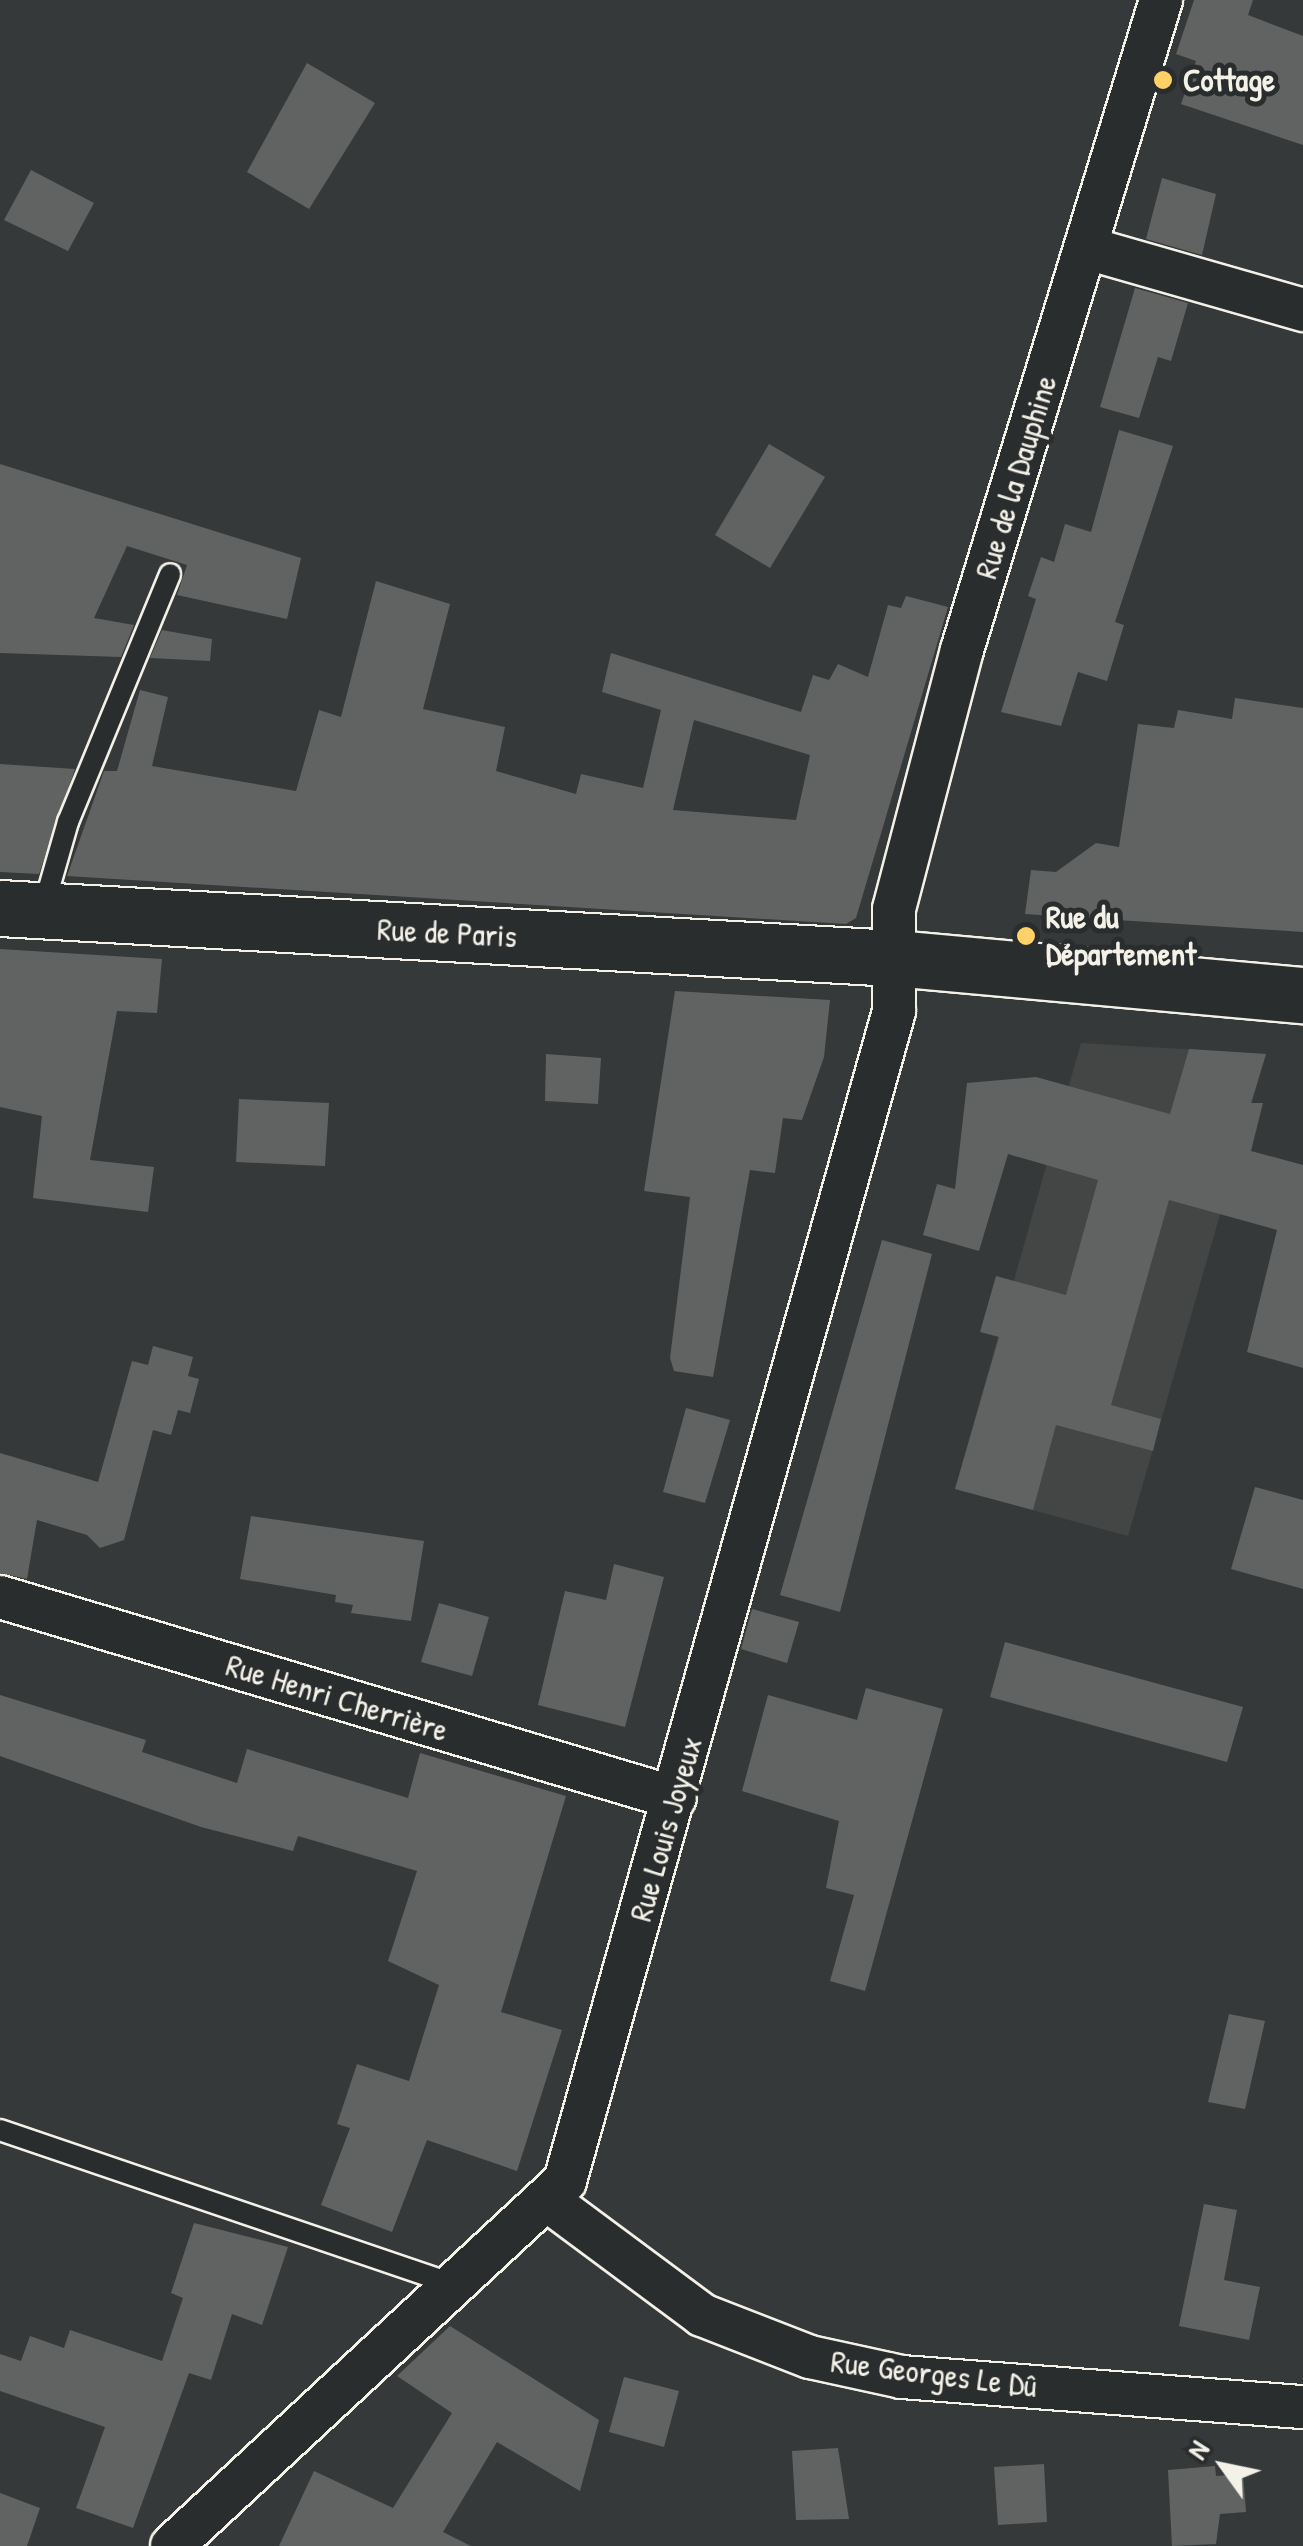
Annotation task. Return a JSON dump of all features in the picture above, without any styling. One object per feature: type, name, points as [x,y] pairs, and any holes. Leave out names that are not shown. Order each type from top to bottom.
[{"type":"main road","name":"Rue de Paris","points":[[21,910],[894,958],[1303,995]]},
{"type":"street","name":"Rue de la Dauphine","points":[[894,958],[894,909],[962,650],[1161,0]]},
{"type":"street","points":[[1087,248],[1303,310]]},
{"type":"street","name":"Rue Louis Joyeux","points":[[172,2546],[550,2202],[565,2181],[894,1011],[894,958]]},
{"type":"street","name":"Rue Henri Cherrière","points":[[0,1597],[675,1798]]},
{"type":"street","name":"Rue Georges Le Dû","points":[[550,2202],[702,2315],[751,2341],[902,2377],[1303,2407]]},
{"type":"lane","points":[[21,910],[68,822],[170,574]]},
{"type":"lane","points":[[0,2130],[456,2285]]},
{"type":"shaded area","points":[[1081,1043],[1266,1054],[1128,1536],[955,1489]]},
{"type":"building","points":[[1194,0],[1253,0],[1248,15],[1303,36],[1303,145],[1181,104],[1196,61],[1176,54]]},
{"type":"building","points":[[307,63],[375,103],[309,209],[247,172]]},
{"type":"building","points":[[31,170],[94,203],[68,251],[4,220]]},
{"type":"building","points":[[1162,178],[1216,194],[1202,255],[1146,239]]},
{"type":"building","points":[[1135,288],[1188,303],[1171,361],[1158,357],[1139,418],[1100,407]]},
{"type":"building","points":[[1119,430],[1173,446],[1115,622],[1124,625],[1107,681],[1078,672],[1061,726],[1001,712],[1036,599],[1028,596],[1041,557],[1054,562],[1065,524],[1091,532]]},
{"type":"building","points":[[769,444],[825,477],[770,568],[715,535]]},
{"type":"building","points":[[0,464],[301,558],[287,619],[177,595],[187,565],[127,546],[94,618],[134,625],[121,657],[0,653]]},
{"type":"building","points":[[376,581],[450,604],[423,709],[505,727],[496,771],[576,794],[581,774],[643,788],[661,710],[602,692],[611,653],[801,712],[813,675],[829,680],[838,664],[868,677],[888,605],[901,608],[906,596],[948,607],[856,918],[846,924],[67,876],[104,771],[117,771],[140,690],[168,697],[152,766],[296,791],[319,710],[341,717]],"holes":[[[694,720],[810,755],[796,820],[673,810]]]},
{"type":"building","points":[[162,630],[212,639],[210,661],[150,658]]},
{"type":"building","points":[[1235,698],[1303,708],[1303,932],[1025,914],[1031,870],[1056,872],[1096,843],[1119,847],[1138,724],[1174,728],[1178,710],[1232,719]]},
{"type":"building","points":[[0,764],[75,769],[39,874],[0,872]]},
{"type":"building","points":[[0,949],[162,959],[157,1013],[117,1011],[90,1160],[154,1167],[148,1212],[33,1198],[42,1116],[0,1107]]},
{"type":"building","points":[[675,991],[830,1000],[824,1057],[802,1120],[783,1118],[775,1173],[750,1170],[713,1377],[674,1371],[670,1358],[690,1197],[644,1191]]},
{"type":"building","points":[[1189,1049],[1266,1054],[1251,1103],[1263,1103],[1251,1151],[1303,1165],[1303,1368],[1247,1352],[1277,1230],[1169,1200],[1111,1405],[1161,1419],[1153,1451],[1056,1425],[1033,1510],[955,1489],[999,1337],[980,1332],[996,1276],[1066,1295],[1098,1180],[1008,1154],[979,1251],[923,1235],[937,1184],[955,1189],[967,1083],[1036,1077],[1170,1114]]},
{"type":"building","points":[[546,1054],[601,1058],[598,1104],[545,1101]]},
{"type":"building","points":[[239,1099],[329,1103],[325,1166],[236,1162]]},
{"type":"building","points":[[882,1240],[932,1254],[840,1612],[780,1595]]},
{"type":"building","points":[[153,1346],[193,1357],[188,1376],[199,1379],[190,1413],[178,1410],[171,1435],[153,1430],[124,1540],[100,1548],[87,1535],[37,1520],[27,1579],[0,1573],[0,1453],[98,1482],[132,1361],[148,1365]]},
{"type":"building","points":[[686,1408],[730,1420],[705,1503],[663,1492]]},
{"type":"building","points":[[1255,1487],[1303,1500],[1303,1589],[1231,1569]]},
{"type":"building","points":[[251,1516],[424,1541],[411,1621],[351,1613],[353,1605],[335,1602],[336,1595],[240,1579]]},
{"type":"building","points":[[614,1564],[664,1577],[625,1727],[538,1705],[565,1591],[606,1600]]},
{"type":"building","points":[[439,1603],[489,1617],[472,1676],[421,1662]]},
{"type":"building","points":[[752,1609],[799,1622],[787,1663],[741,1649]]},
{"type":"building","points":[[1005,1642],[1243,1707],[1227,1762],[990,1697]]},
{"type":"building","points":[[866,1688],[943,1709],[865,1991],[830,1981],[854,1895],[826,1888],[839,1821],[742,1791],[768,1695],[857,1720]]},
{"type":"building","points":[[0,1695],[146,1740],[142,1752],[237,1783],[247,1749],[408,1798],[420,1753],[566,1796],[501,2012],[562,2030],[517,2171],[427,2140],[392,2232],[321,2205],[350,2128],[337,2124],[357,2064],[409,2081],[439,1985],[388,1961],[417,1871],[298,1836],[293,1851],[201,1827],[0,1756]]},
{"type":"building","points":[[1229,2014],[1265,2021],[1245,2109],[1208,2102]]},
{"type":"building","points":[[1204,2204],[1237,2210],[1224,2280],[1260,2287],[1249,2340],[1179,2326]]},
{"type":"building","points":[[194,2223],[288,2247],[262,2325],[232,2314],[211,2380],[189,2373],[133,2528],[76,2508],[105,2427],[0,2391],[0,2354],[21,2361],[30,2336],[64,2348],[70,2330],[162,2361],[183,2298],[171,2293]]},
{"type":"building","points":[[450,2326],[599,2420],[580,2491],[497,2442],[443,2532],[471,2546],[279,2546],[314,2471],[393,2508],[452,2413],[397,2376]]},
{"type":"building","points":[[624,2377],[679,2391],[664,2447],[609,2432]]},
{"type":"building","points":[[838,2448],[849,2519],[796,2520],[792,2451]]},
{"type":"building","points":[[1044,2464],[1047,2522],[998,2525],[994,2467]]},
{"type":"building","points":[[1215,2466],[1216,2476],[1243,2474],[1246,2512],[1220,2514],[1216,2544],[1172,2546],[1168,2470]]},
{"type":"building","points":[[0,2493],[40,2508],[27,2546],[0,2546]]},
{"type":"place","name":"Cottage","points":[[1163,80]]},
{"type":"place","name":"Rue du Département","points":[[1026,936]]}]
